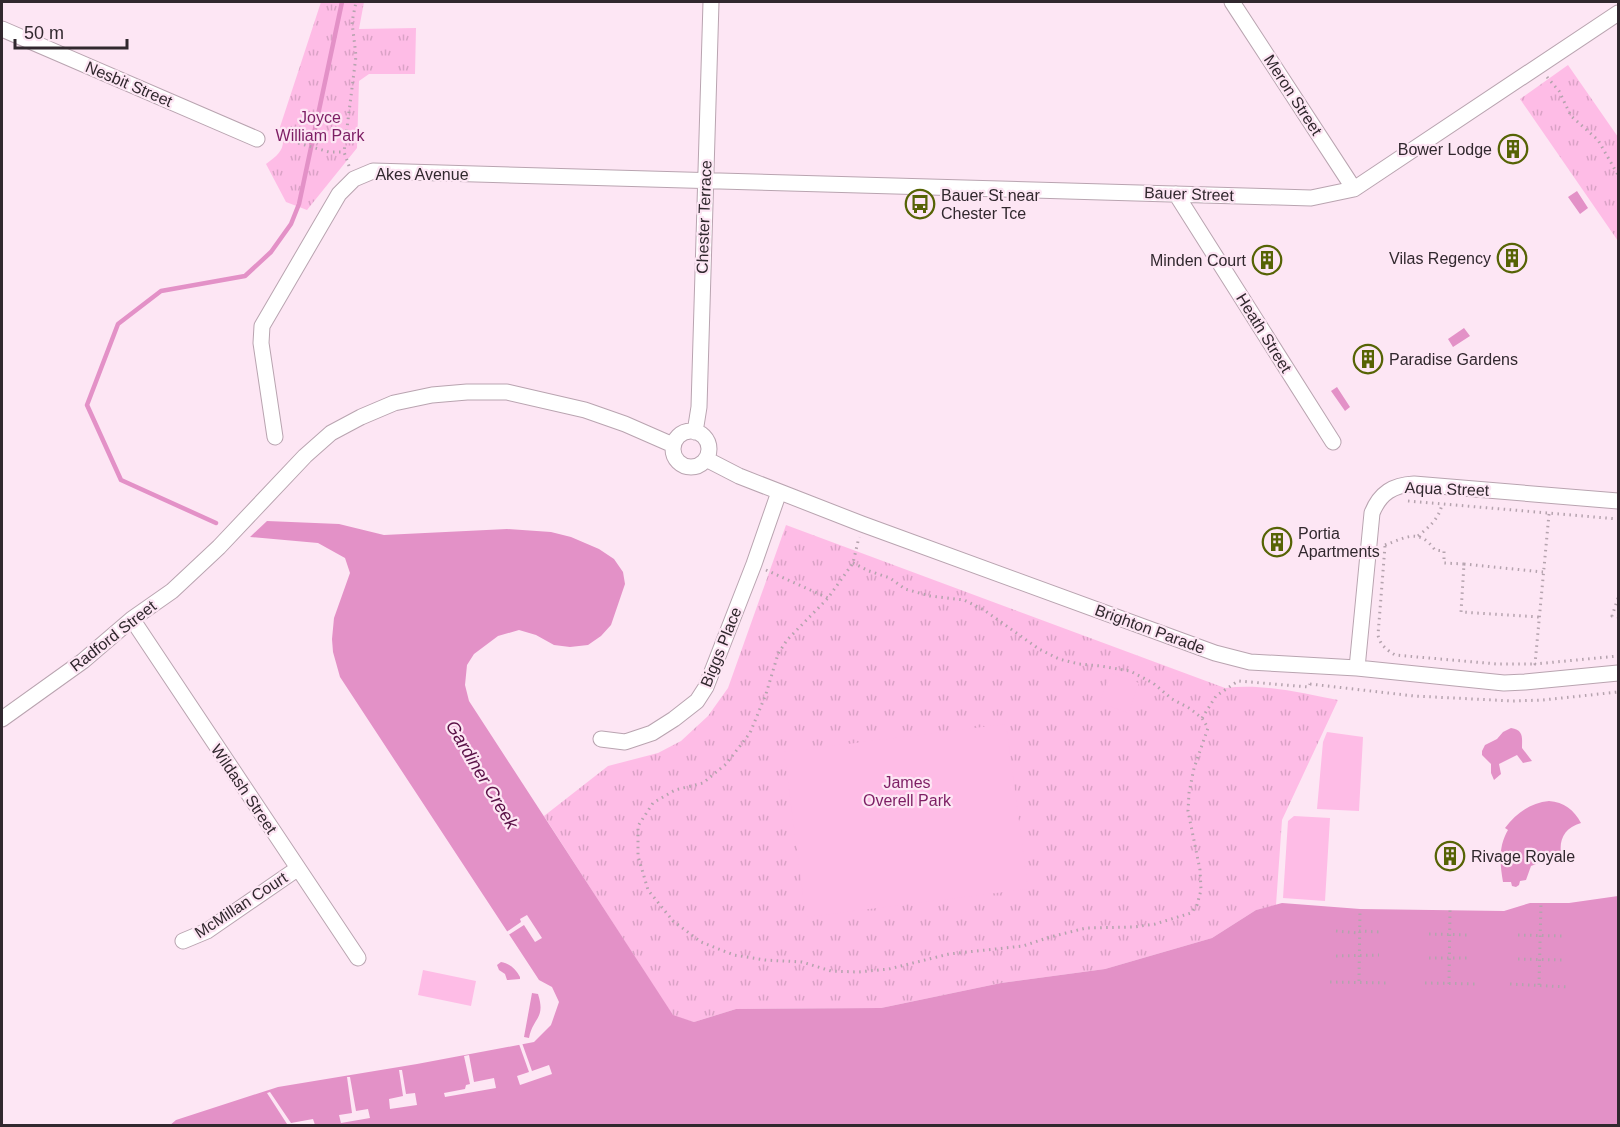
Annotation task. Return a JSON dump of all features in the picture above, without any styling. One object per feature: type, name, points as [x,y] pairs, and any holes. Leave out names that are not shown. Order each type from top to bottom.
[{"type":"street","name":"Chester Terrace","points":[[695,432],[699,407],[711,2]]},
{"type":"street","name":"Meron Street","points":[[1232,2],[1354,189]]},
{"type":"street","name":"Bauer Street","points":[[705,180],[1311,198],[1354,189],[1618,14]]},
{"type":"street","name":"Nesbit Street","points":[[2,30],[257,139]]},
{"type":"street","name":"Akes Avenue","points":[[275,437],[261,343],[262,326],[339,194],[354,179],[373,171],[705,180]]},
{"type":"street","name":"Heath Street","points":[[1176,194],[1333,442]]},
{"type":"street","name":"Radford Street","points":[[2,719],[83,661],[132,619],[172,591],[219,547],[305,456],[331,433],[394,403],[432,395],[507,392],[585,410],[674,445]]},
{"type":"street","points":[[690,431],[701,434],[707,441],[709,450],[706,459],[701,464],[684,465],[675,457],[674,445],[681,434],[690,431]]},
{"type":"street","name":"Brighton Parade","points":[[706,459],[739,476],[862,524],[1215,653],[1250,662],[1357,668],[1503,682],[1618,674]]},
{"type":"street","name":"Aqua Street","points":[[1357,668],[1372,513],[1376,504],[1388,491],[1414,484],[1618,501]]},
{"type":"street","name":"Biggs Place","points":[[602,739],[625,742],[652,733],[697,701],[706,687],[754,564],[779,492]]},
{"type":"street","name":"Wildash Street","points":[[132,619],[358,958]]},
{"type":"street","name":"McMillan Court","points":[[183,941],[207,931],[297,869]]},
{"type":"path","points":[[354,179],[344,152],[356,56],[352,22],[356,2]]},
{"type":"path","points":[[1539,66],[1559,91],[1571,116],[1598,140],[1618,175]]},
{"type":"path","points":[[281,138],[329,152],[344,152]]},
{"type":"path","points":[[1401,502],[1618,519]]},
{"type":"path","points":[[1418,536],[1437,519],[1442,504]]},
{"type":"path","points":[[1535,664],[1549,514]]},
{"type":"path","points":[[853,563],[890,578],[904,589],[930,596],[964,600],[984,610],[1038,649],[1059,659],[1079,664],[1130,670],[1153,683],[1172,699],[1202,718],[1208,728],[1194,768],[1189,793],[1188,811],[1200,870],[1201,890],[1197,905],[1191,913],[1155,924],[1086,928],[1023,945],[950,954],[889,969],[868,971],[831,971],[802,962],[734,955],[701,942],[673,921],[648,890],[638,856],[638,826],[653,803],[675,790],[703,783],[726,764],[750,733],[766,694],[778,654],[787,640],[828,598],[853,563],[862,524]]},
{"type":"path","points":[[1386,535],[1378,635],[1383,646],[1395,655],[1497,664],[1535,664],[1618,656]]},
{"type":"path","points":[[1385,545],[1407,536],[1418,536],[1429,541],[1435,550],[1444,551],[1444,563],[1543,572]]},
{"type":"path","points":[[754,564],[828,598]]},
{"type":"path","points":[[1464,564],[1461,612],[1539,617]]},
{"type":"path","points":[[1618,598],[1612,616],[1618,616]]},
{"type":"path","points":[[1202,718],[1216,696],[1238,681],[1309,687],[1313,665]]},
{"type":"path","points":[[1539,986],[1541,903]]},
{"type":"path","points":[[1359,981],[1360,909]]},
{"type":"path","points":[[1449,984],[1450,910]]},
{"type":"path","points":[[1336,931],[1380,932]]},
{"type":"path","points":[[1429,934],[1470,935]]},
{"type":"path","points":[[1518,935],[1563,936]]},
{"type":"path","points":[[1336,956],[1379,955]]},
{"type":"path","points":[[1429,958],[1470,958]]},
{"type":"path","points":[[1518,959],[1563,960]]},
{"type":"path","points":[[1330,982],[1388,983]]},
{"type":"path","points":[[1425,983],[1478,984]]},
{"type":"path","points":[[1510,984],[1568,987]]},
{"type":"green space","name":"Joyce William Park","points":[[321,2],[364,2],[359,29],[416,28],[415,74],[369,74],[359,81],[357,148],[307,210],[286,202],[266,164],[282,148],[283,139],[280,127]]},
{"type":"green space","points":[[1568,65],[1618,137],[1618,241],[1520,99]]},
{"type":"green space","name":"James Overell Park","points":[[786,525],[1225,688],[1268,688],[1338,700],[1282,820],[1276,905],[1256,910],[1212,938],[1105,969],[1001,983],[881,1008],[736,1009],[694,1022],[673,1016],[544,816],[608,766],[658,753],[681,741],[708,716],[728,688]]},
{"type":"green space","points":[[1110,673],[1139,683],[1129,713],[1100,703]]},
{"type":"green space","points":[[1006,724],[1028,889],[806,917],[784,752]]},
{"type":"green space","points":[[1327,732],[1363,737],[1359,811],[1317,809],[1323,742]]},
{"type":"green space","points":[[1294,816],[1330,818],[1325,901],[1283,898],[1288,821]]},
{"type":"green space","points":[[423,970],[476,981],[471,1006],[418,995]]},
{"type":"water","points":[[1577,191],[1588,208],[1580,214],[1568,197]]},
{"type":"water","points":[[1464,328],[1470,336],[1453,347],[1448,339]]},
{"type":"water","points":[[1337,387],[1350,407],[1345,411],[1331,391]]},
{"type":"water","points":[[267,521],[339,524],[384,535],[507,529],[551,532],[571,537],[599,549],[614,559],[623,572],[625,584],[611,625],[601,636],[588,645],[570,647],[554,645],[536,635],[519,630],[498,636],[474,654],[467,665],[465,685],[469,701],[673,1015],[694,1022],[736,1009],[881,1008],[1001,983],[1105,969],[1212,938],[1256,910],[1282,903],[1360,909],[1504,911],[1530,903],[1569,903],[1618,896],[1618,1125],[169,1126],[176,1120],[278,1087],[534,1042],[551,1025],[559,1002],[552,987],[539,980],[340,677],[332,639],[334,618],[350,573],[345,558],[318,543],[250,537]]},
{"type":"water","points":[[1511,728],[1520,733],[1522,748],[1532,761],[1523,763],[1517,755],[1499,764],[1501,774],[1494,780],[1491,764],[1482,755],[1482,751],[1485,745]]},
{"type":"water","points":[[1549,801],[1568,808],[1581,823],[1564,834],[1561,854],[1552,859],[1548,865],[1541,862],[1531,866],[1526,880],[1520,881],[1516,887],[1512,886],[1511,882],[1503,882],[1501,856],[1508,830],[1505,828],[1524,810]]},
{"type":"water","points":[[501,962],[512,967],[520,979],[507,980],[497,965]]},
{"type":"water","points":[[532,993],[538,994],[541,1008],[529,1038],[524,1037]]},
{"type":"pier","points":[[527,915],[542,938],[535,942],[524,925],[507,936],[505,933]]},
{"type":"pier","points":[[522,1043],[532,1071],[549,1065],[552,1074],[520,1085],[517,1076],[529,1072],[519,1044]]},
{"type":"pier","points":[[469,1055],[474,1082],[494,1078],[496,1088],[445,1097],[444,1093],[465,1089],[466,1085],[470,1084],[464,1056]]},
{"type":"pier","points":[[399,1070],[402,1070],[406,1094],[415,1093],[417,1105],[390,1109],[389,1099],[403,1096]]},
{"type":"pier","points":[[347,1077],[350,1077],[356,1111],[368,1109],[370,1118],[341,1123],[339,1115],[352,1113]]},
{"type":"pier","points":[[270,1092],[291,1123],[313,1119],[315,1125],[287,1125],[267,1093]]},
{"type":"waterway","name":"Gardiner Creek","points":[[216,523],[121,480],[87,405],[118,324],[161,291],[245,276],[271,252],[291,224],[299,204],[342,2]]},
{"type":"place","name":"Bower Lodge","points":[[1513,149]]},
{"type":"place","name":"Bauer St near Chester Tce","points":[[920,204]]},
{"type":"place","name":"Vilas Regency","points":[[1512,258]]},
{"type":"place","name":"Minden Court","points":[[1267,260]]},
{"type":"place","name":"Paradise Gardens","points":[[1368,359]]},
{"type":"place","name":"Portia Apartments","points":[[1277,542]]},
{"type":"place","name":"Rivage Royale","points":[[1450,856]]}]
